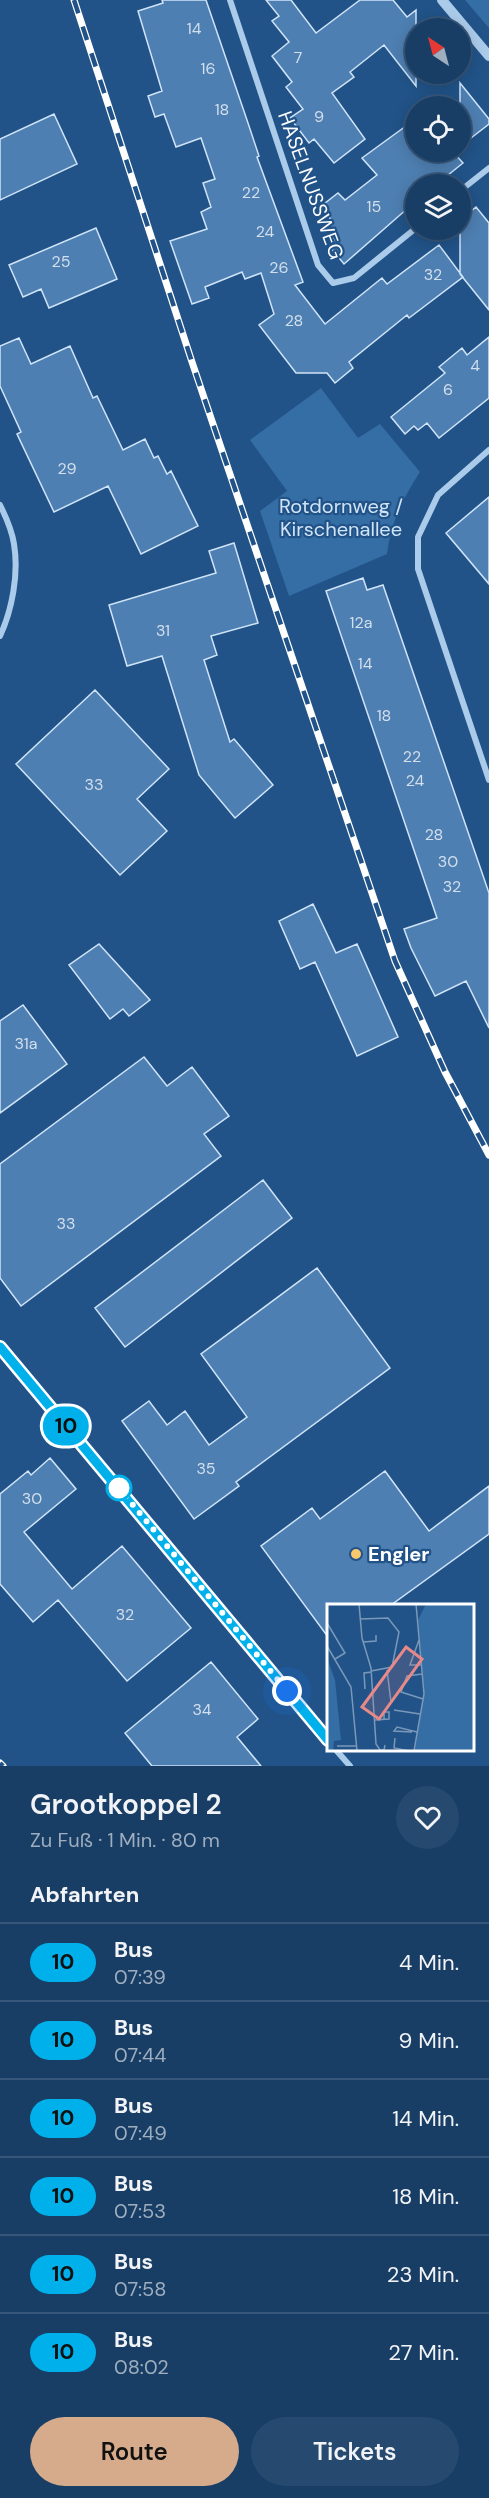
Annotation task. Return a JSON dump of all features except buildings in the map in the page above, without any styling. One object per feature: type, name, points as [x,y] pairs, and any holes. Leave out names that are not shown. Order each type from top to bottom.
[{"type":"street","name":"HASELNUSSWEG","points":[[230,0],[318,265],[333,283],[354,278],[405,237]]},
{"type":"street","points":[[442,0],[489,56]]},
{"type":"street","points":[[471,182],[489,168]]},
{"type":"street","points":[[489,450],[438,495],[418,537],[418,569],[489,780]]},
{"type":"street","points":[[0,505],[14,544],[15,569],[11,598],[0,636]]},
{"type":"street","points":[[0,1347],[327,1739]]},
{"type":"street","points":[[338,1751],[350,1766]]},
{"type":"green space","points":[[465,0],[489,0],[489,28]]},
{"type":"green space","name":"Rotdornweg / Kirschenallee","points":[[321,388],[358,438],[380,424],[420,472],[399,511],[391,531],[387,554],[289,596],[260,511],[287,491],[250,440]]},
{"type":"railway","points":[[74,0],[192,362],[395,961],[445,1072],[489,1155]]},
{"type":"railway","points":[[0,1763],[3,1766]]},
{"type":"bus line","name":"10","points":[[0,1347],[327,1739]]},
{"type":"place","name":"Engler","points":[[356,1554]]},
{"type":"route","points":[[119,1488],[287,1691]]}]
